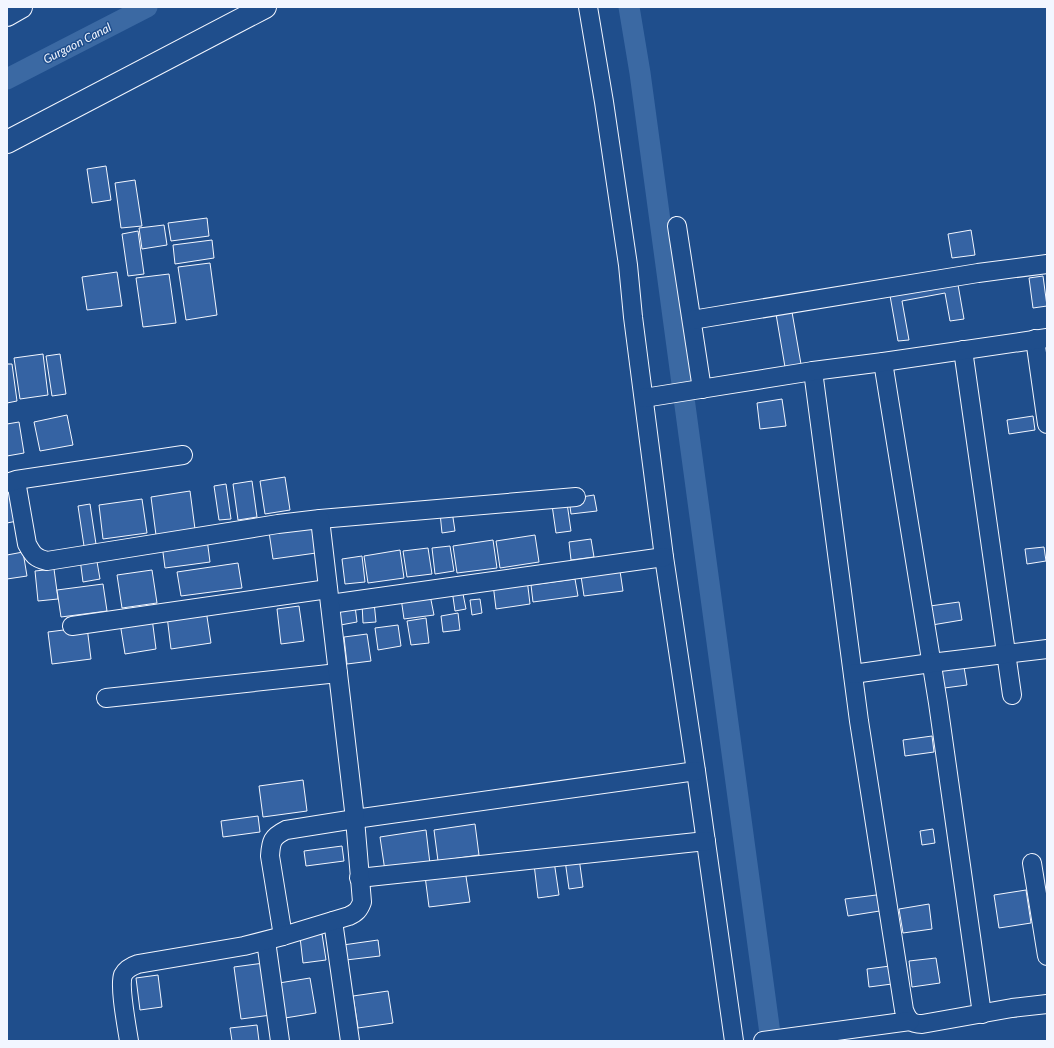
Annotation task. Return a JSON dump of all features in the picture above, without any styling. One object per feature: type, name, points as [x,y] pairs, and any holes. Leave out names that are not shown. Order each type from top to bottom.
[{"type":"street","points":[[7,14],[21,7]]},
{"type":"street","points":[[7,142],[265,7]]},
{"type":"street","points":[[588,7],[604,102],[628,265],[633,317],[664,557],[734,1041]]},
{"type":"street","points":[[677,226],[692,320],[696,390]]},
{"type":"street","points":[[692,320],[978,273],[1047,264]]},
{"type":"street","points":[[644,398],[813,371],[1041,339],[1047,424]]},
{"type":"street","points":[[963,350],[1012,696]]},
{"type":"street","points":[[884,362],[938,703],[982,1014]]},
{"type":"street","points":[[813,371],[859,721],[904,1010],[910,1021],[916,1024],[922,1024],[1012,1008],[1047,1004]]},
{"type":"street","points":[[183,455],[11,482],[27,544],[32,554],[38,559],[47,561],[320,518],[576,497]]},
{"type":"street","points":[[129,1041],[122,994],[122,981],[123,975],[132,966],[266,941],[349,916],[356,913],[360,908],[362,902],[355,819],[320,518]]},
{"type":"street","points":[[72,626],[664,557]]},
{"type":"street","points":[[853,674],[1047,649]]},
{"type":"street","points":[[106,698],[338,673]]},
{"type":"street","points":[[283,936],[270,856],[271,844],[277,835],[286,830],[696,771]]},
{"type":"street","points":[[360,878],[706,841]]},
{"type":"street","points":[[1032,863],[1047,956]]},
{"type":"street","points":[[333,921],[350,1041]]},
{"type":"street","points":[[266,941],[280,1041]]},
{"type":"street","points":[[763,1041],[910,1021]]},
{"type":"building","points":[[106,166],[111,200],[92,203],[87,169]]},
{"type":"building","points":[[135,180],[142,226],[121,228],[115,183]]},
{"type":"building","points":[[207,218],[209,236],[171,241],[168,223]]},
{"type":"building","points":[[164,225],[167,245],[142,249],[139,228]]},
{"type":"building","points":[[971,230],[975,255],[952,258],[948,234]]},
{"type":"building","points":[[138,231],[144,274],[128,276],[122,234]]},
{"type":"building","points":[[212,240],[214,258],[175,264],[173,245]]},
{"type":"building","points":[[210,263],[217,315],[186,320],[178,267]]},
{"type":"building","points":[[117,272],[122,306],[87,310],[82,277]]},
{"type":"building","points":[[169,274],[176,323],[143,327],[136,278]]},
{"type":"building","points":[[1043,276],[1047,306],[1033,308],[1029,278]]},
{"type":"building","points":[[957,279],[964,319],[950,321],[945,293],[902,301],[909,340],[898,341],[889,290]]},
{"type":"building","points":[[792,312],[802,370],[786,373],[776,314]]},
{"type":"building","points":[[43,354],[48,395],[20,399],[14,358]]},
{"type":"building","points":[[60,354],[66,394],[52,396],[46,356]]},
{"type":"building","points":[[7,364],[12,364],[17,401],[7,403]]},
{"type":"building","points":[[782,399],[786,426],[760,429],[757,403]]},
{"type":"building","points":[[67,415],[73,445],[40,451],[34,422]]},
{"type":"building","points":[[1033,416],[1035,430],[1009,434],[1007,420]]},
{"type":"building","points":[[19,422],[24,453],[7,456],[7,424]]},
{"type":"building","points":[[285,477],[290,510],[265,514],[260,481]]},
{"type":"building","points":[[252,481],[257,517],[238,520],[233,484]]},
{"type":"building","points":[[226,484],[231,519],[219,520],[214,486]]},
{"type":"building","points":[[7,487],[12,487],[17,521],[7,523]]},
{"type":"building","points":[[190,491],[195,529],[156,535],[151,497]]},
{"type":"building","points":[[594,495],[597,511],[571,514],[569,499]]},
{"type":"building","points":[[142,499],[147,533],[103,539],[99,505]]},
{"type":"building","points":[[567,503],[571,531],[556,533],[552,505]]},
{"type":"building","points":[[90,504],[96,544],[84,546],[78,506]]},
{"type":"building","points":[[452,511],[455,531],[442,533],[440,513]]},
{"type":"building","points":[[312,526],[316,553],[273,559],[269,532]]},
{"type":"building","points":[[535,535],[539,562],[500,568],[496,541]]},
{"type":"building","points":[[207,539],[210,562],[165,568],[162,545]]},
{"type":"building","points":[[591,539],[594,557],[571,560],[569,542]]},
{"type":"building","points":[[493,540],[497,568],[457,573],[453,546]]},
{"type":"building","points":[[450,546],[454,571],[435,574],[432,548]]},
{"type":"building","points":[[1044,547],[1046,561],[1027,564],[1025,549]]},
{"type":"building","points":[[428,548],[432,574],[407,577],[403,551]]},
{"type":"building","points":[[400,550],[404,578],[368,583],[364,556]]},
{"type":"building","points":[[23,552],[27,576],[7,579],[7,555]]},
{"type":"building","points":[[96,556],[100,579],[83,582],[80,559]]},
{"type":"building","points":[[362,556],[365,582],[345,584],[342,559]]},
{"type":"building","points":[[238,563],[242,588],[181,596],[177,572]]},
{"type":"building","points":[[54,569],[58,599],[38,601],[35,571]]},
{"type":"building","points":[[152,570],[157,603],[122,608],[117,575]]},
{"type":"building","points":[[620,571],[623,591],[584,596],[581,576]]},
{"type":"building","points":[[527,579],[530,604],[496,609],[493,584]]},
{"type":"building","points":[[575,579],[578,596],[533,602],[531,585]]},
{"type":"building","points":[[103,584],[107,611],[61,617],[57,590]]},
{"type":"building","points":[[462,589],[466,609],[455,611],[452,590]]},
{"type":"building","points":[[430,595],[434,615],[404,619],[401,598]]},
{"type":"building","points":[[480,599],[482,613],[472,615],[470,600]]},
{"type":"building","points":[[374,602],[376,622],[363,623],[362,603]]},
{"type":"building","points":[[959,602],[962,620],[932,625],[930,606]]},
{"type":"building","points":[[299,606],[304,641],[281,644],[277,609]]},
{"type":"building","points":[[355,606],[357,622],[335,626],[332,609]]},
{"type":"building","points":[[206,610],[211,643],[171,649],[167,616]]},
{"type":"building","points":[[458,613],[460,630],[443,632],[441,616]]},
{"type":"building","points":[[152,618],[156,649],[125,654],[120,623]]},
{"type":"building","points":[[426,618],[429,643],[411,645],[407,621]]},
{"type":"building","points":[[398,625],[401,646],[378,650],[375,628]]},
{"type":"building","points":[[87,627],[91,659],[52,664],[48,632]]},
{"type":"building","points":[[367,634],[371,661],[347,664],[344,637]]},
{"type":"building","points":[[964,667],[967,685],[937,689],[935,671]]},
{"type":"building","points":[[932,736],[934,752],[905,756],[903,740]]},
{"type":"building","points":[[303,780],[307,811],[263,817],[259,786]]},
{"type":"building","points":[[258,816],[260,832],[223,837],[221,821]]},
{"type":"building","points":[[475,824],[479,855],[438,861],[434,830]]},
{"type":"building","points":[[933,829],[935,843],[922,845],[920,831]]},
{"type":"building","points":[[426,830],[430,864],[385,871],[380,837]]},
{"type":"building","points":[[342,846],[344,861],[306,866],[304,851]]},
{"type":"building","points":[[579,858],[583,887],[569,889],[565,860]]},
{"type":"building","points":[[554,861],[559,895],[538,898],[534,864]]},
{"type":"building","points":[[465,870],[470,902],[429,907],[425,876]]},
{"type":"building","points":[[1026,890],[1031,923],[999,928],[994,895]]},
{"type":"building","points":[[884,894],[886,910],[848,916],[845,899]]},
{"type":"building","points":[[929,904],[932,929],[903,933],[899,909]]},
{"type":"building","points":[[322,934],[326,960],[303,963],[300,937]]},
{"type":"building","points":[[378,940],[380,956],[346,960],[343,945]]},
{"type":"building","points":[[936,958],[940,983],[912,987],[909,961]]},
{"type":"building","points":[[264,963],[271,1015],[241,1019],[234,967]]},
{"type":"building","points":[[890,966],[892,984],[869,987],[867,969]]},
{"type":"building","points":[[158,975],[162,1007],[140,1010],[136,978]]},
{"type":"building","points":[[310,978],[316,1013],[285,1018],[279,983]]},
{"type":"building","points":[[388,991],[393,1023],[358,1028],[353,996]]},
{"type":"building","points":[[257,1025],[259,1041],[232,1041],[230,1028]]},
{"type":"waterway","name":"Gurgaon Canal","points":[[7,79],[147,7]]},
{"type":"waterway","points":[[629,7],[640,73],[771,1041]]}]
